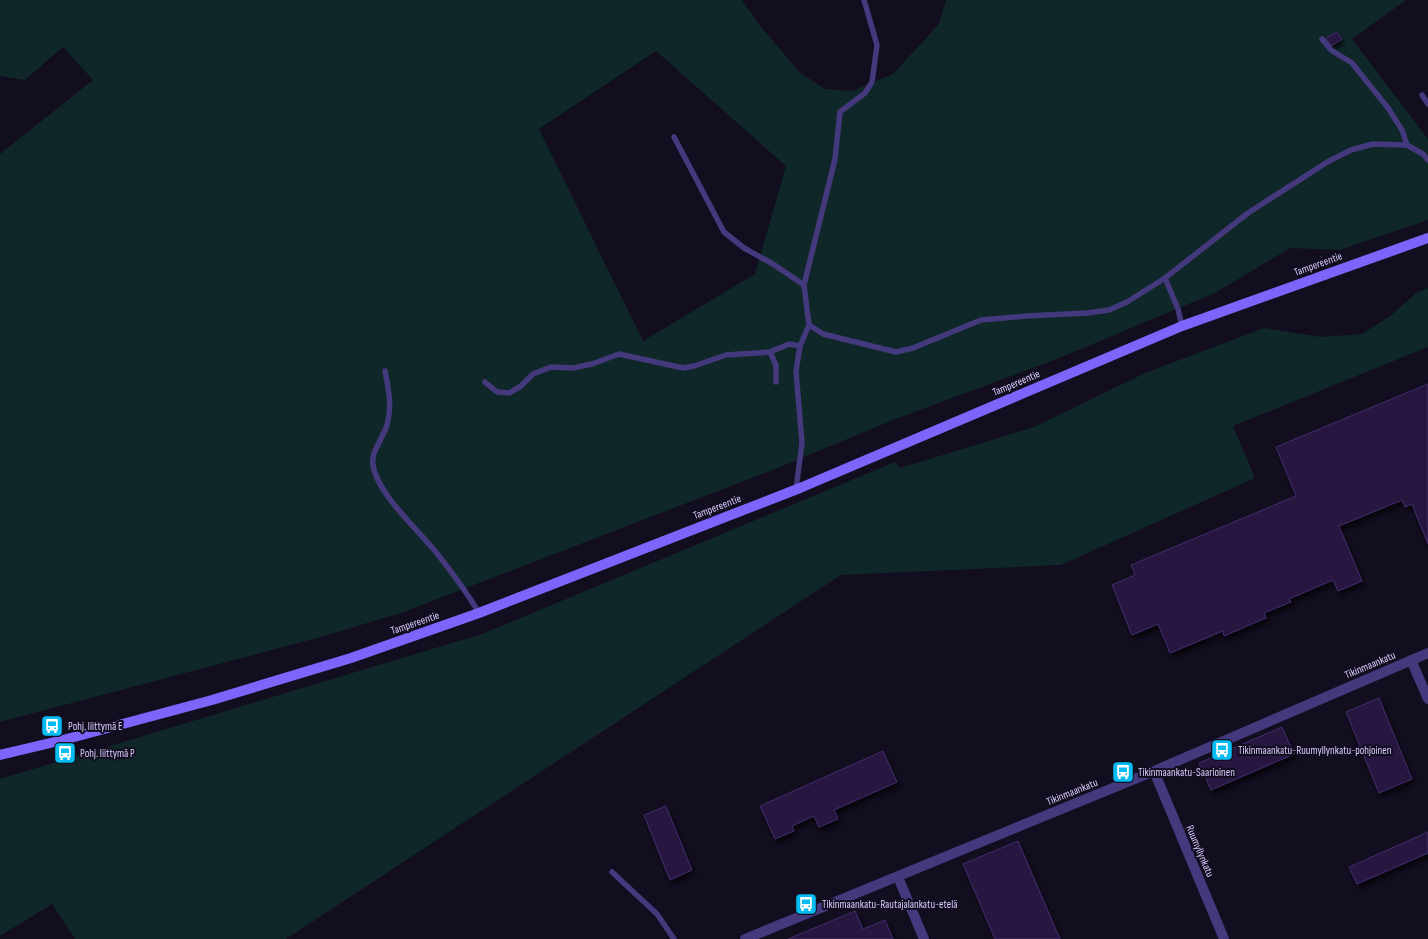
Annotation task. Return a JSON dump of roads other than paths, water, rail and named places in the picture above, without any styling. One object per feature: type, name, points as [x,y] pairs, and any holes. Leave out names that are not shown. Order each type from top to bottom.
[{"type":"main road","name":"Tampereentie","points":[[0,755],[63,740],[212,700],[351,658],[479,613],[796,489],[1182,326],[1428,238]]},
{"type":"street","name":"Tikinmaankatu","points":[[745,939],[1154,771],[1428,653]]},
{"type":"street","points":[[1411,660],[1428,699]]},
{"type":"street","name":"Ruumyllynkatu","points":[[1154,771],[1224,939]]},
{"type":"street","points":[[898,876],[924,939]]},
{"type":"lane","points":[[796,489],[802,443],[796,371],[800,346],[809,325],[804,285],[835,159],[840,112],[865,93],[872,82],[877,45],[864,0]]},
{"type":"lane","points":[[1322,38],[1331,50],[1352,63],[1388,108],[1402,130],[1407,145]]},
{"type":"lane","points":[[1422,95],[1428,104]]},
{"type":"lane","points":[[674,137],[724,232],[744,248],[773,264],[804,285]]},
{"type":"lane","points":[[809,325],[823,334],[896,352],[913,348],[980,320],[1087,313],[1109,310],[1127,302],[1165,278],[1248,213],[1329,161],[1351,150],[1373,144],[1407,145],[1424,154],[1428,160]]},
{"type":"lane","points":[[1165,278],[1178,309],[1182,326]]},
{"type":"lane","points":[[485,382],[497,392],[509,393],[521,386],[533,374],[550,367],[573,368],[592,364],[619,354],[683,368],[694,366],[726,355],[770,352],[788,344],[800,346]]},
{"type":"lane","points":[[770,352],[776,365],[776,382]]},
{"type":"lane","points":[[385,372],[390,404],[384,433],[373,453],[372,464],[375,476],[384,492],[435,551],[468,593],[479,613]]},
{"type":"lane","points":[[612,872],[657,914],[674,939]]},
{"type":"place","name":"Pohj. liittymä E","points":[[52,726]]},
{"type":"place","name":"Tikinmaankatu-Ruumyllynkatu-pohjoinen","points":[[1222,750]]},
{"type":"place","name":"Pohj. liittymä P","points":[[65,753]]},
{"type":"place","name":"Tikinmaankatu-Saarioinen","points":[[1123,772]]},
{"type":"place","name":"Tikinmaankatu-Rautajalankatu-etelä","points":[[806,904]]}]
